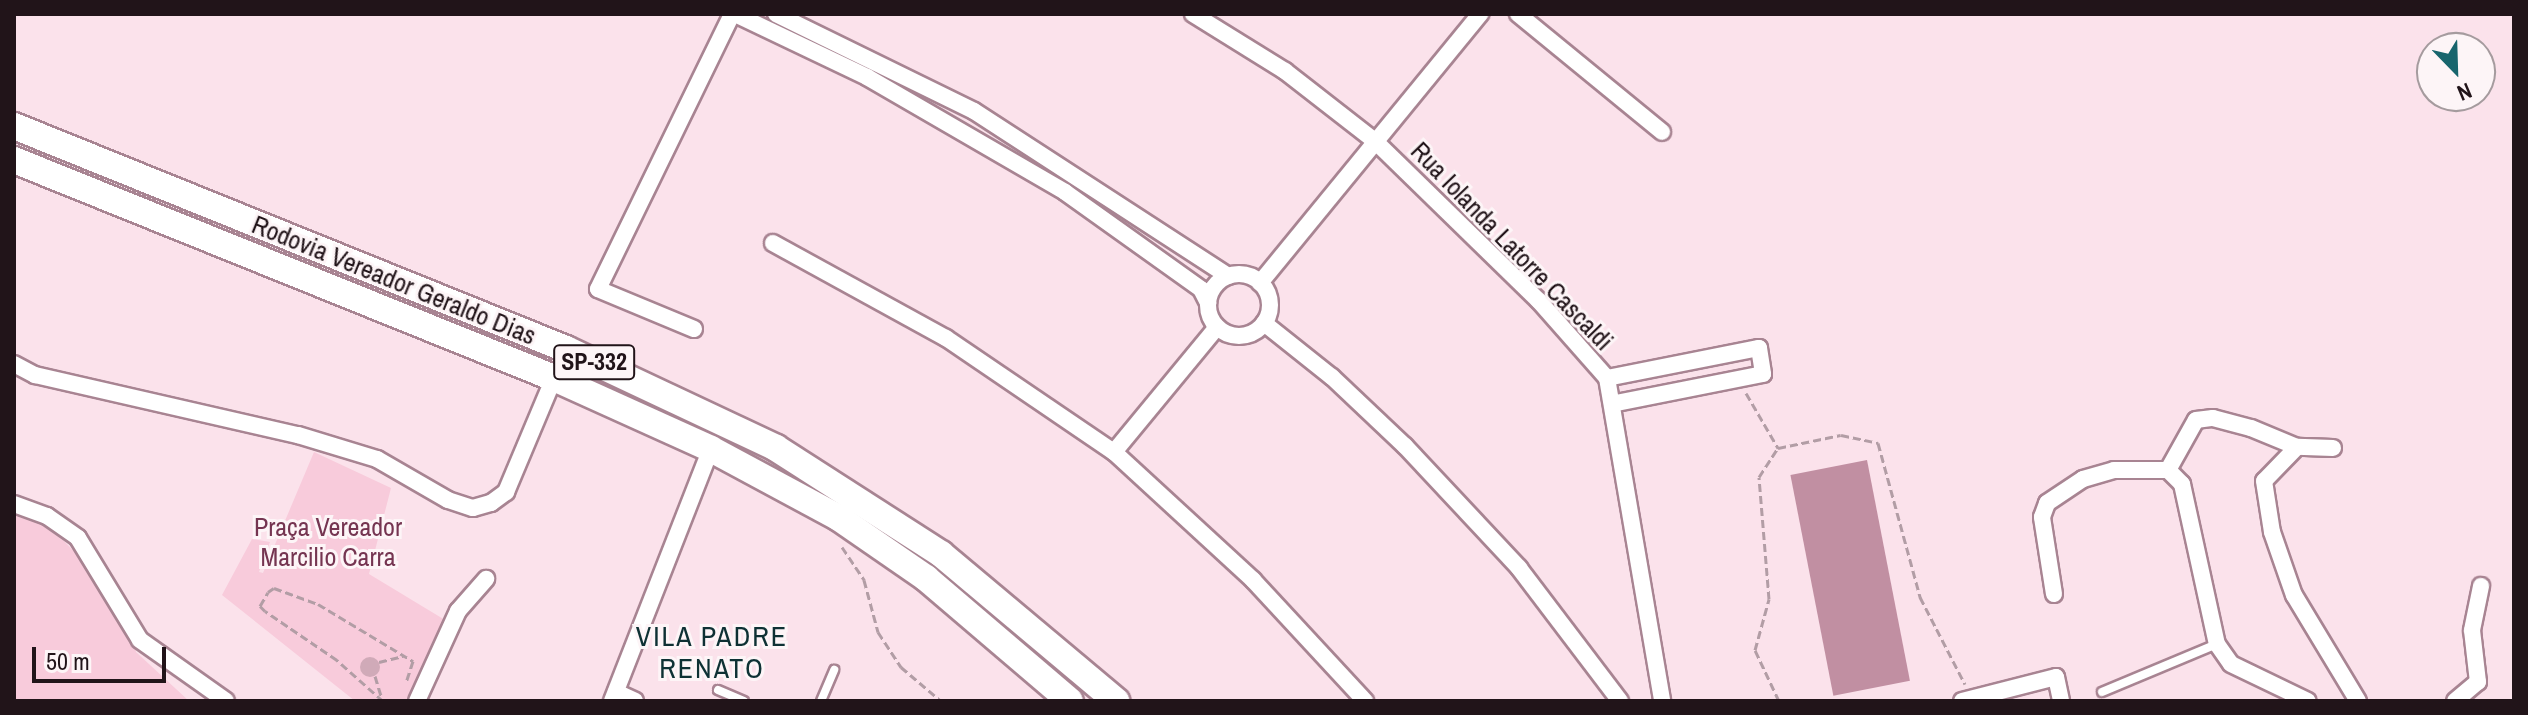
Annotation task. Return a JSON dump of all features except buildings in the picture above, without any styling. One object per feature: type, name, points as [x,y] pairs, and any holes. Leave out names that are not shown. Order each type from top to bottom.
[{"type":"main road","name":"Rodovia Vereador Geraldo Dias","points":[[14,126],[566,349],[776,448],[941,554],[1116,701]]},
{"type":"main road","name":"Rodovia Vereador Geraldo Dias","points":[[14,160],[554,378],[711,449],[839,518],[926,578],[1070,701]]},
{"type":"street","points":[[694,329],[598,289],[734,14],[867,77],[1039,175],[1201,289],[1217,327],[1241,336],[1264,323],[1269,298],[1260,283],[1245,275],[1228,276],[1214,287],[1208,303]]},
{"type":"street","points":[[776,14],[974,111],[1228,276]]},
{"type":"street","name":"Rua Iolanda Latorre Cascaldi","points":[[1193,14],[1285,71],[1375,141],[1539,301],[1607,378],[1662,701]]},
{"type":"street","points":[[1260,283],[1480,14]]},
{"type":"street","points":[[1518,14],[1662,132]]},
{"type":"street","points":[[773,243],[946,338],[1114,452],[1253,580],[1365,701]]},
{"type":"street","points":[[1264,323],[1332,377],[1405,446],[1519,568],[1620,701]]},
{"type":"street","points":[[1114,452],[1217,327]]},
{"type":"street","points":[[1607,378],[1759,348],[1763,374],[1612,404]]},
{"type":"street","points":[[14,364],[35,375],[298,435],[377,459],[448,500],[473,508],[506,492],[554,378]]},
{"type":"street","points":[[2168,470],[2196,420],[2226,421],[2297,447],[2333,448]]},
{"type":"street","points":[[2297,447],[2264,481],[2272,532],[2294,595],[2358,701]]},
{"type":"street","points":[[635,701],[614,697],[711,449]]},
{"type":"street","points":[[2054,594],[2042,517],[2047,503],[2083,479],[2114,470],[2168,470],[2182,484],[2217,644],[2231,664],[2308,701]]},
{"type":"street","points":[[14,504],[47,516],[78,538],[140,640],[226,701]]},
{"type":"street","points":[[417,701],[458,611],[486,579]]},
{"type":"street","points":[[2455,701],[2478,682],[2472,630],[2481,586]]},
{"type":"street","points":[[1965,700],[2056,677],[2061,701]]},
{"type":"lane","points":[[2102,692],[2217,644]]},
{"type":"lane","points":[[821,701],[834,670]]},
{"type":"lane","points":[[718,690],[744,701]]},
{"type":"path","points":[[1740,379],[1778,448]]},
{"type":"path","points":[[1779,701],[1755,650],[1769,599],[1759,477],[1778,448],[1841,435],[1878,443],[1920,597],[1961,668],[1965,700]]},
{"type":"path","points":[[836,538],[864,580],[878,632],[901,667],[941,701]]},
{"type":"path","points":[[383,701],[337,660],[265,611],[260,606],[264,596],[274,588],[318,604],[413,661]]},
{"type":"path","points":[[379,662],[403,656]]},
{"type":"path","points":[[375,676],[383,701]]},
{"type":"green space","name":"Praça Vereador Marcilio Carra","points":[[314,452],[391,488],[369,574],[445,620],[408,701],[355,701],[222,595],[252,539],[270,542],[259,572],[263,573]]},
{"type":"green space","points":[[14,503],[64,541],[116,595],[128,616],[136,652],[189,701],[14,701]]},
{"type":"shaded area","points":[[1867,460],[1910,681],[1833,696],[1790,475]]},
{"type":"district","name":"VILA PADRE RENATO","points":[[712,652]]}]
